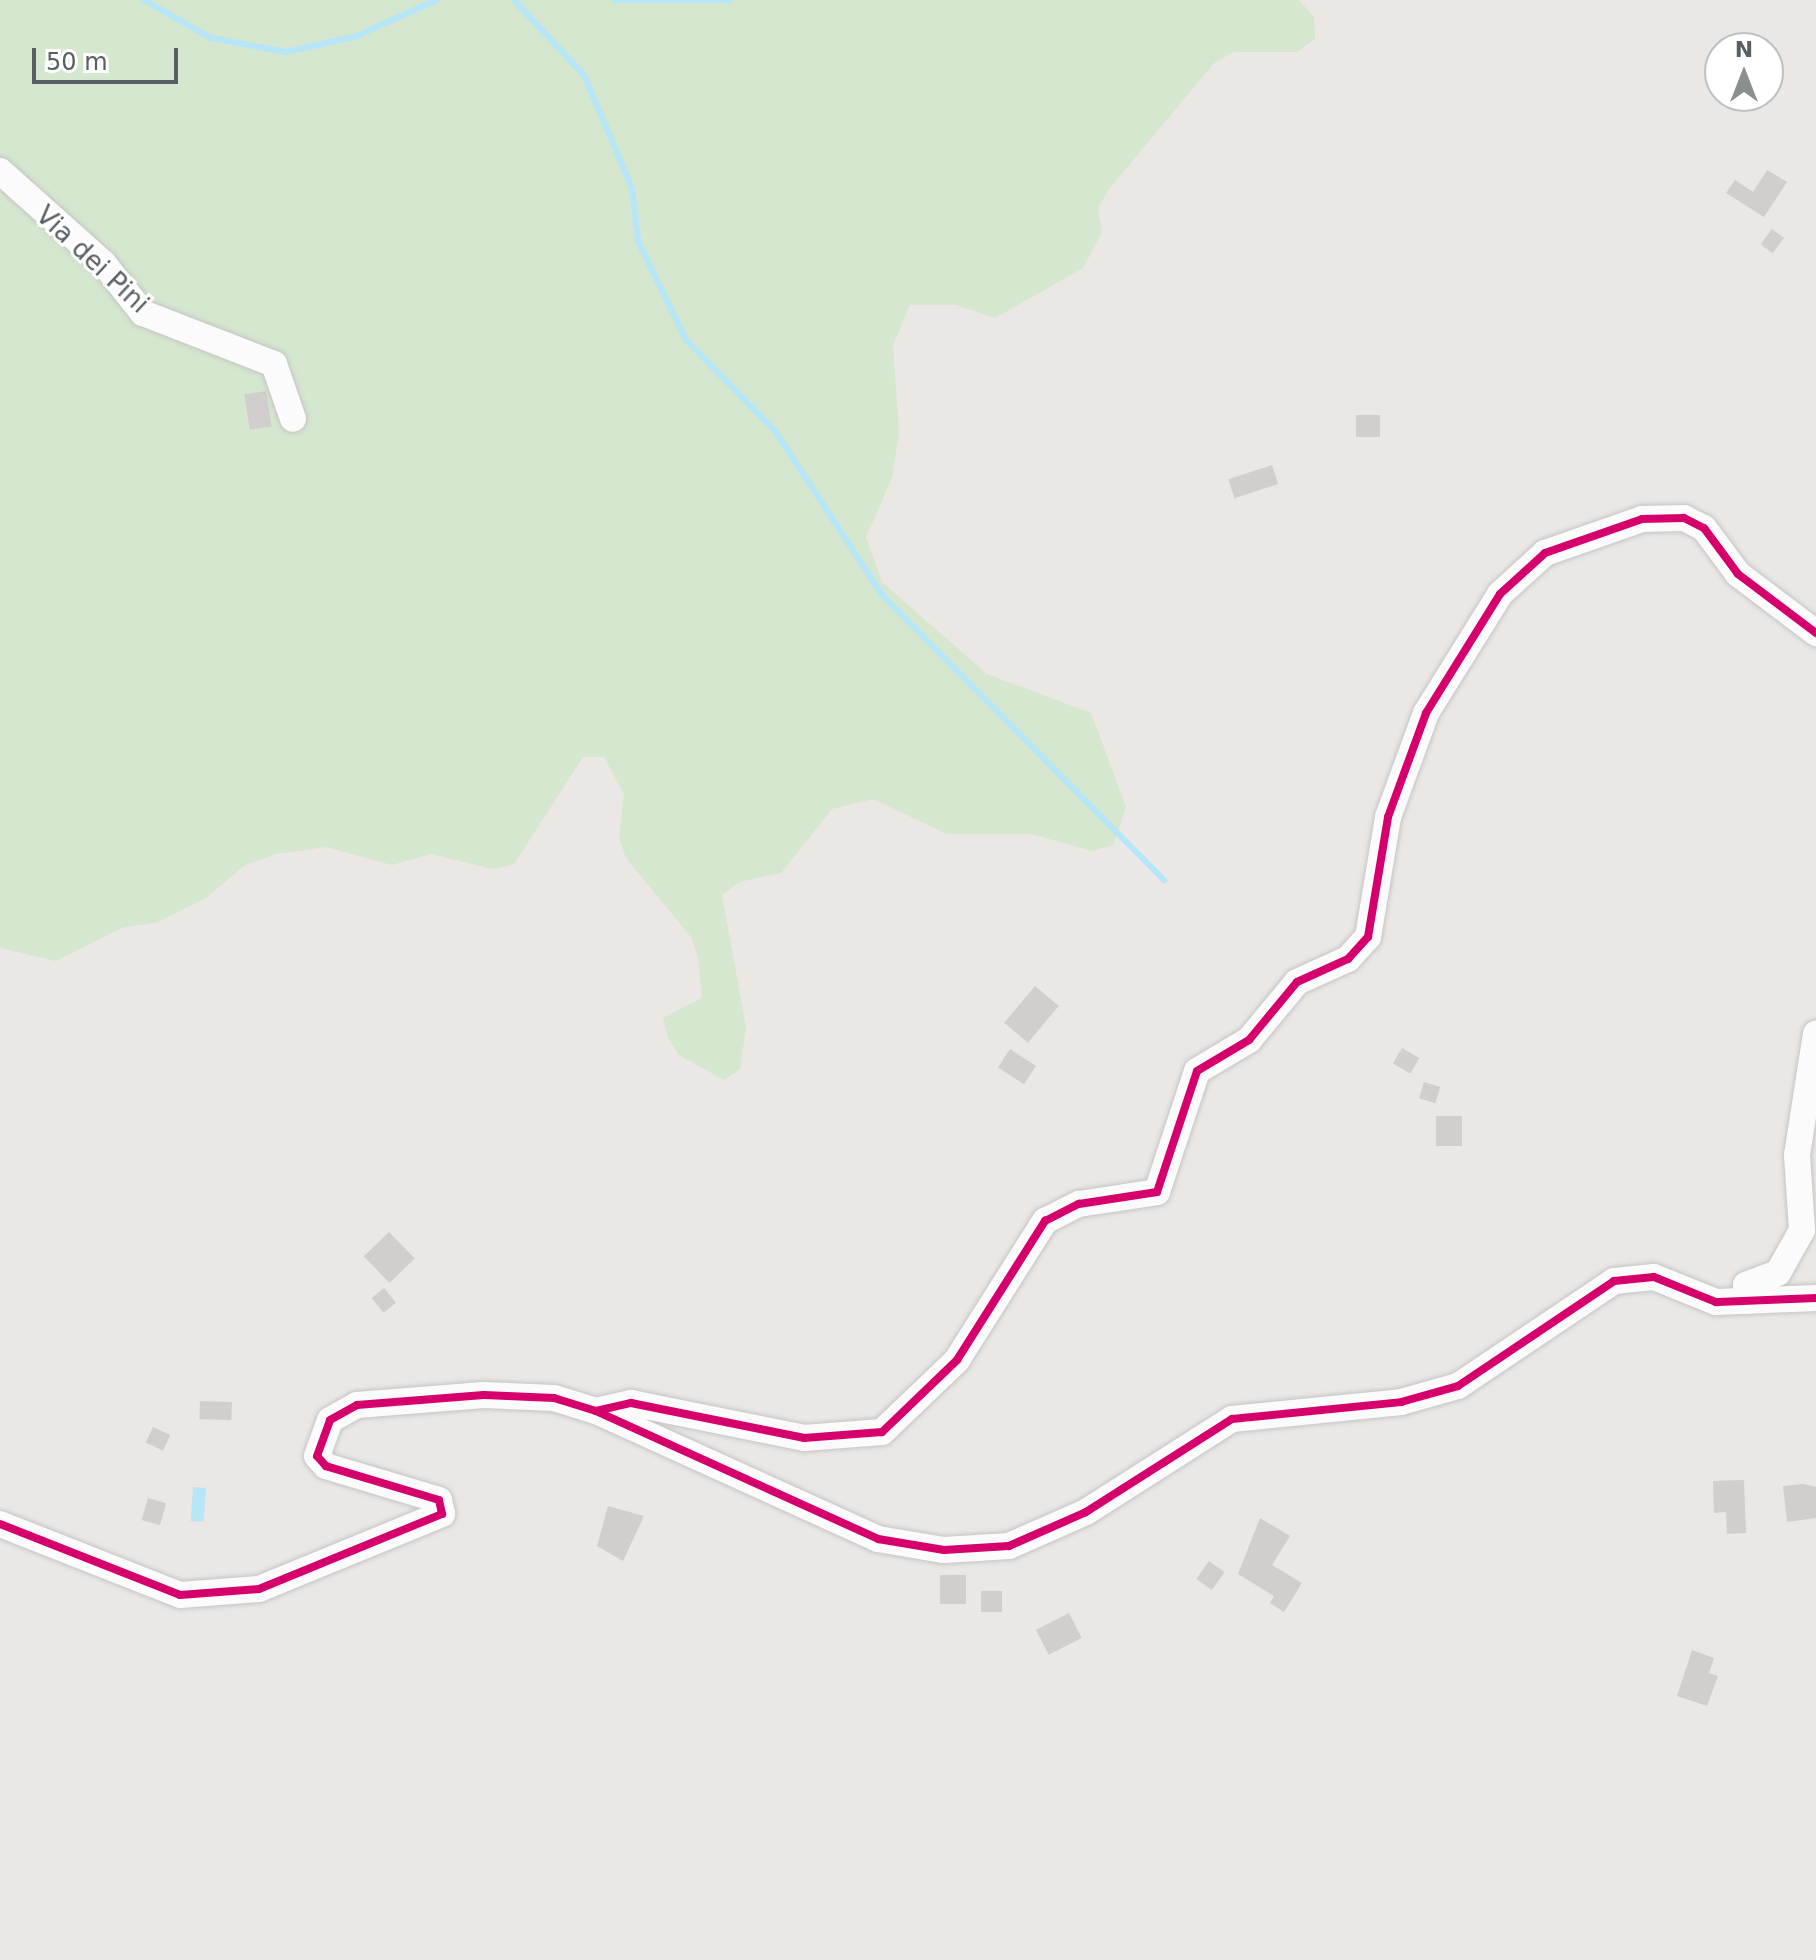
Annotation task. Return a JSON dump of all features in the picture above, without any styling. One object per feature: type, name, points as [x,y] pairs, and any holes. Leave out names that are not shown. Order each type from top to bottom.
[{"type":"street","name":"Via dei Pini","points":[[0,171],[104,264],[143,313],[274,364],[293,419]]},
{"type":"street","points":[[596,1411],[631,1403],[804,1438],[882,1432],[957,1360],[1045,1221],[1079,1204],[1157,1192],[1197,1071],[1249,1040],[1297,982],[1348,959],[1368,937],[1388,817],[1426,713],[1500,594],[1545,553],[1642,519],[1684,518],[1704,528],[1738,574],[1816,633]]},
{"type":"street","points":[[1747,1301],[1746,1285],[1778,1273],[1802,1230],[1797,1155],[1816,1033]]},
{"type":"street","points":[[0,1524],[180,1595],[201,1599],[259,1589],[442,1514],[439,1500],[326,1466],[317,1456],[330,1420],[357,1405],[484,1395],[554,1398],[596,1411],[847,1528],[913,1546],[976,1550],[1042,1536],[1232,1419],[1401,1402],[1458,1386],[1614,1281],[1654,1277],[1705,1300],[1816,1298]]},
{"type":"green space","points":[[0,0],[1299,0],[1314,17],[1315,39],[1297,52],[1234,52],[1214,63],[1109,189],[1098,208],[1102,232],[1083,268],[995,318],[956,305],[910,305],[893,345],[899,432],[892,478],[866,537],[882,582],[987,674],[1091,713],[1126,807],[1113,845],[1092,851],[1031,834],[947,834],[873,799],[832,809],[781,873],[739,882],[722,895],[746,1027],[740,1069],[724,1080],[679,1055],[668,1038],[663,1018],[702,998],[698,957],[691,937],[626,858],[619,838],[624,794],[604,757],[583,757],[514,864],[493,869],[431,854],[392,865],[326,847],[276,854],[245,865],[206,898],[158,922],[121,928],[56,961],[0,948]]},
{"type":"water","points":[[193,1487],[206,1488],[204,1522],[191,1521]]},
{"type":"building","points":[[1767,170],[1787,182],[1764,217],[1726,193],[1735,180],[1753,192]]},
{"type":"building","points":[[1772,229],[1784,238],[1773,253],[1761,244]]},
{"type":"building","points":[[266,391],[272,427],[250,430],[244,394]]},
{"type":"building","points":[[1356,415],[1380,415],[1380,437],[1356,437]]},
{"type":"building","points":[[1272,465],[1278,484],[1234,498],[1228,479]]},
{"type":"building","points":[[1035,986],[1059,1006],[1028,1043],[1004,1023]]},
{"type":"building","points":[[1402,1048],[1419,1058],[1410,1074],[1393,1064]]},
{"type":"building","points":[[1010,1049],[1036,1066],[1024,1084],[998,1067]]},
{"type":"building","points":[[1424,1082],[1440,1087],[1435,1103],[1419,1098]]},
{"type":"building","points":[[1436,1116],[1462,1116],[1462,1146],[1436,1146]]},
{"type":"building","points":[[389,1232],[415,1259],[390,1283],[364,1256]]},
{"type":"building","points":[[384,1288],[396,1303],[384,1313],[372,1298]]},
{"type":"building","points":[[200,1401],[232,1402],[231,1420],[199,1419]]},
{"type":"building","points":[[153,1427],[170,1435],[163,1450],[146,1442]]},
{"type":"building","points":[[1744,1480],[1746,1533],[1727,1534],[1726,1512],[1714,1513],[1713,1481]]},
{"type":"building","points":[[1803,1484],[1816,1487],[1816,1518],[1787,1522],[1783,1486]]},
{"type":"building","points":[[148,1498],[166,1503],[160,1525],[142,1520]]},
{"type":"building","points":[[608,1506],[644,1516],[623,1561],[597,1546]]},
{"type":"building","points":[[1260,1518],[1290,1536],[1272,1565],[1302,1583],[1284,1612],[1270,1603],[1274,1596],[1238,1574]]},
{"type":"building","points":[[1209,1561],[1225,1572],[1212,1590],[1196,1579]]},
{"type":"building","points":[[940,1575],[966,1575],[966,1604],[940,1604]]},
{"type":"building","points":[[981,1591],[1002,1591],[1002,1612],[981,1612]]},
{"type":"building","points":[[1069,1613],[1082,1638],[1049,1655],[1036,1630]]},
{"type":"building","points":[[1692,1650],[1714,1658],[1709,1673],[1718,1676],[1707,1706],[1677,1696]]},
{"type":"waterway","points":[[144,0],[211,38],[286,52],[357,36],[436,0]]},
{"type":"waterway","points":[[514,0],[584,75],[632,188],[638,241],[686,340],[775,431],[883,596],[1164,880]]},
{"type":"waterway","points":[[615,0],[730,0]]},
{"type":"cycle path","points":[[596,1411],[631,1403],[804,1438],[882,1432],[957,1360],[1045,1221],[1079,1204],[1157,1192],[1197,1071],[1249,1040],[1297,982],[1348,959],[1368,937],[1388,817],[1426,713],[1500,594],[1545,553],[1642,519],[1684,518],[1704,528],[1738,574],[1816,633]]},
{"type":"cycle path","points":[[0,1524],[180,1595],[259,1589],[442,1514],[439,1500],[326,1466],[317,1456],[330,1420],[357,1405],[484,1395],[554,1398],[596,1411],[878,1539],[944,1550],[1009,1546],[1086,1512],[1232,1419],[1401,1402],[1458,1386],[1614,1281],[1654,1277],[1716,1302],[1816,1298]]}]
